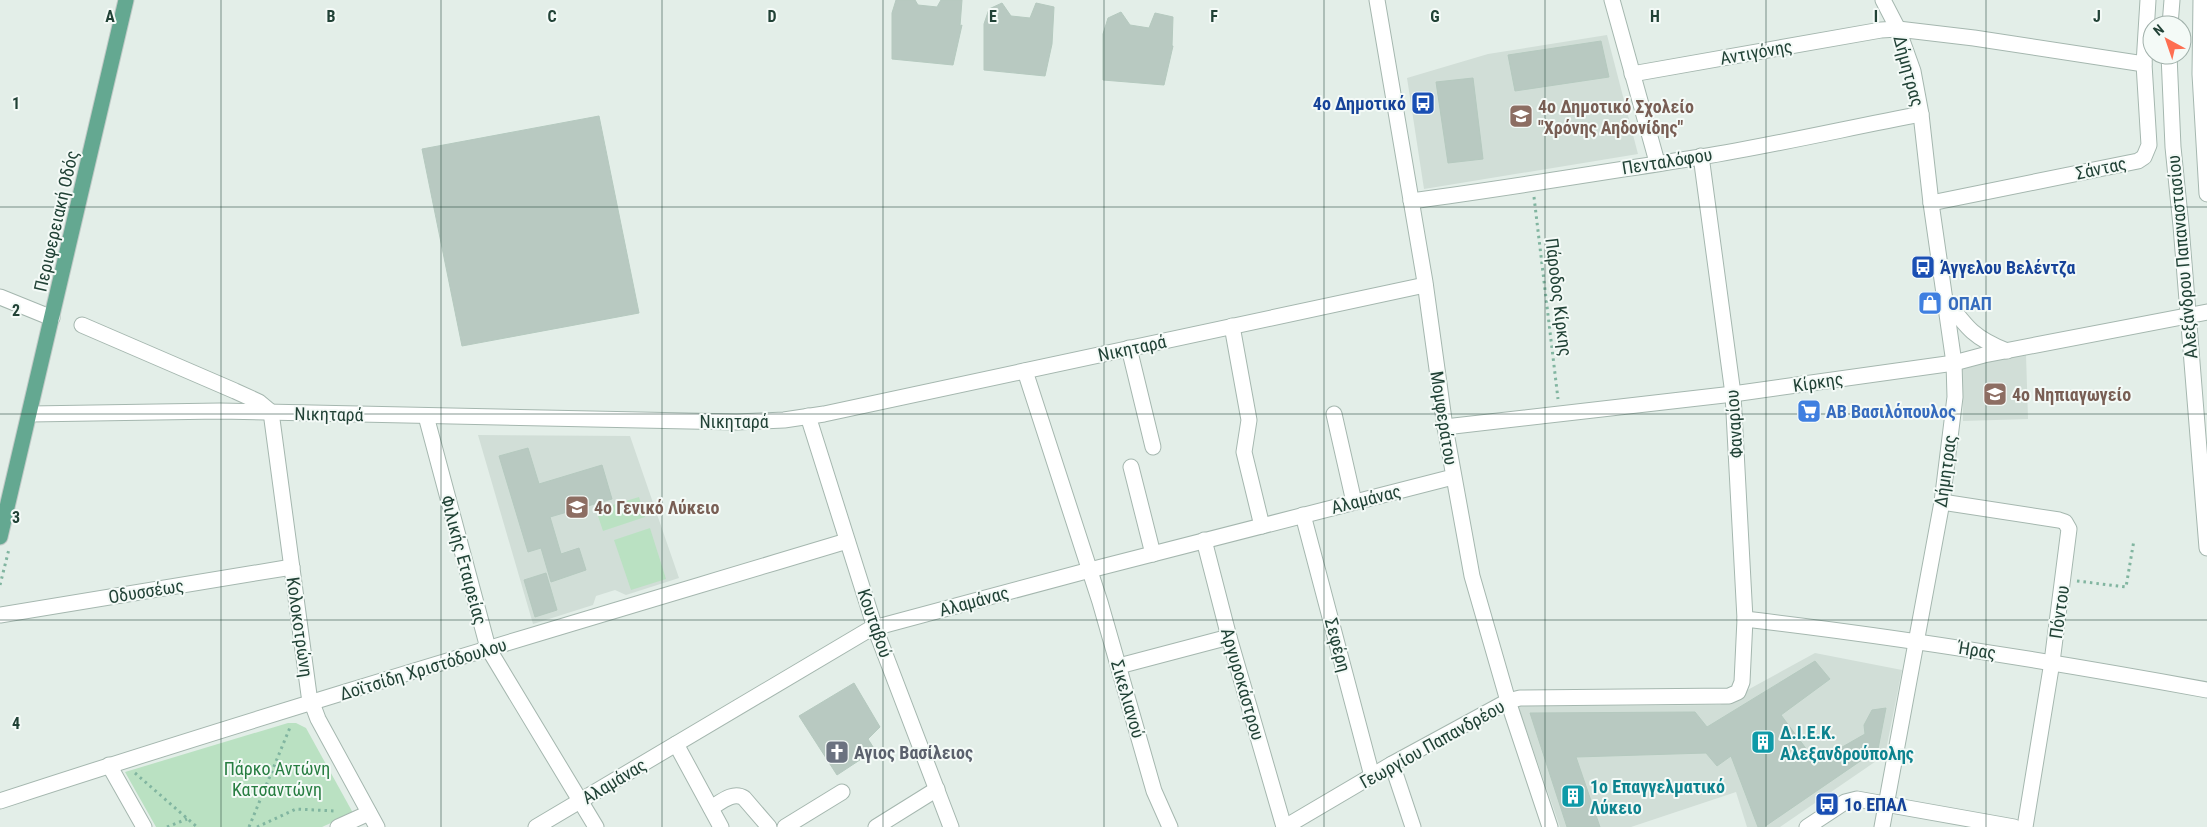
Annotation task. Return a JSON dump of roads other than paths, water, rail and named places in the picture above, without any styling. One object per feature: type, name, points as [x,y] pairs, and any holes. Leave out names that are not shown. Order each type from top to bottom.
[{"type":"main road","name":"Περιφερειακή Οδός","points":[[0,537],[126,0]]},
{"type":"street","name":"Μομφεράτου","points":[[1377,0],[1425,285],[1445,427],[1472,576],[1508,701],[1550,827]]},
{"type":"street","points":[[1612,0],[1657,162]]},
{"type":"street","name":"Σάντας","points":[[2147,15],[2148,0]]},
{"type":"street","points":[[2171,15],[2172,0]]},
{"type":"street","points":[[2201,0],[2207,194]]},
{"type":"street","name":"Δήμητρας","points":[[1882,827],[1942,502],[1956,397],[1954,364],[1931,203],[1921,114],[1913,71],[1898,29],[1885,1]]},
{"type":"street","points":[[1898,29],[1974,38],[2142,64]]},
{"type":"street","name":"Αντιγόνης","points":[[1632,74],[1881,30],[1898,29]]},
{"type":"street","name":"Σάντας","points":[[1931,203],[2138,161],[2144,158],[2149,145],[2144,65]]},
{"type":"street","name":"Αλεξάνδρου Παπαναστασίου","points":[[2169,65],[2173,147],[2207,548]]},
{"type":"street","name":"Πενταλόφου","points":[[1411,201],[1532,184],[1701,156],[1921,114]]},
{"type":"street","name":"Φαναρίου","points":[[1701,156],[1733,394],[1745,619],[1742,682],[1738,692]]},
{"type":"street","name":"Νικηταρά","points":[[30,414],[270,412],[737,422],[784,420],[1025,371],[1425,285]]},
{"type":"street","points":[[0,297],[52,318]]},
{"type":"street","points":[[1945,299],[1973,334],[1988,343],[2008,351]]},
{"type":"street","name":"Κίρκης","points":[[1445,427],[1560,412],[1733,394],[1954,364],[1977,356],[2207,312]]},
{"type":"street","points":[[82,325],[259,402],[270,412]]},
{"type":"street","points":[[1232,326],[1249,420],[1244,452],[1262,526]]},
{"type":"street","points":[[1129,348],[1153,447]]},
{"type":"street","name":"Σικελιανού","points":[[1025,371],[1090,570],[1154,791],[1170,827]]},
{"type":"street","name":"Κολοκοτρώνη","points":[[270,412],[307,682],[304,706],[318,719],[377,827]]},
{"type":"street","points":[[1334,414],[1354,502]]},
{"type":"street","name":"Φιλικής Εταιρείας","points":[[426,416],[488,648],[596,827]]},
{"type":"street","name":"Κουταβού","points":[[808,416],[875,628],[951,827]]},
{"type":"street","points":[[1131,467],[1153,554]]},
{"type":"street","name":"Αλαμάνας","points":[[536,827],[854,637],[875,628],[1204,540],[1454,477]]},
{"type":"street","name":"Πόντου","points":[[1942,502],[2059,520],[2065,522],[2069,529],[2052,662],[2025,827]]},
{"type":"street","name":"Σεφέρη","points":[[1304,515],[1372,776]]},
{"type":"street","name":"Αργυροκάστρου","points":[[1204,540],[1229,637],[1285,827]]},
{"type":"street","name":"Δοϊτσίδη Χριστόδουλου","points":[[0,801],[115,763],[488,648],[847,541]]},
{"type":"street","name":"Οδυσσέως","points":[[0,615],[292,567]]},
{"type":"street","name":"Ήρας","points":[[1745,619],[1916,641],[2052,662],[2207,690]]},
{"type":"street","points":[[1119,666],[1229,637]]},
{"type":"street","name":"Γεωργίου Παπανδρέου","points":[[1285,827],[1392,764],[1508,701],[1520,698],[1729,696],[1738,692]]},
{"type":"street","points":[[676,744],[721,827]]},
{"type":"street","points":[[115,763],[144,827]]},
{"type":"street","points":[[1392,764],[1413,827]]},
{"type":"street","points":[[876,827],[937,789]]},
{"type":"street","points":[[785,827],[842,792]]},
{"type":"street","points":[[711,808],[734,795],[739,795],[744,798],[769,827]]},
{"type":"street","points":[[1807,827],[1851,800],[1886,803],[2014,827]]},
{"type":"street","points":[[338,827],[369,813]]},
{"type":"place","name":"4ο Δημοτικό","points":[[1423,103]]},
{"type":"place","name":"4ο Δημοτικό Σχολείο \"Χρόνης Αηδονίδης\"","points":[[1521,116]]},
{"type":"place","name":"Άγγελου Βελέντζα","points":[[1923,267]]},
{"type":"place","name":"ΟΠΑΠ","points":[[1930,303]]},
{"type":"place","name":"4ο Νηπιαγωγείο","points":[[1995,394]]},
{"type":"place","name":"ΑΒ Βασιλόπουλος","points":[[1809,411]]},
{"type":"place","name":"4ο Γενικό Λύκειο","points":[[577,507]]},
{"type":"place","name":"Δ.Ι.Ε.Κ. Αλεξανδρούπολης","points":[[1763,742]]},
{"type":"place","name":"Αγιος Βασίλειος","points":[[837,752]]},
{"type":"place","name":"1ο Επαγγελματικό Λύκειο","points":[[1573,796]]},
{"type":"place","name":"1ο ΕΠΑΛ","points":[[1827,804]]},
{"type":"park label","name":"Πάρκο Αντώνη Κατσαντώνη","points":[[277,778]]}]
